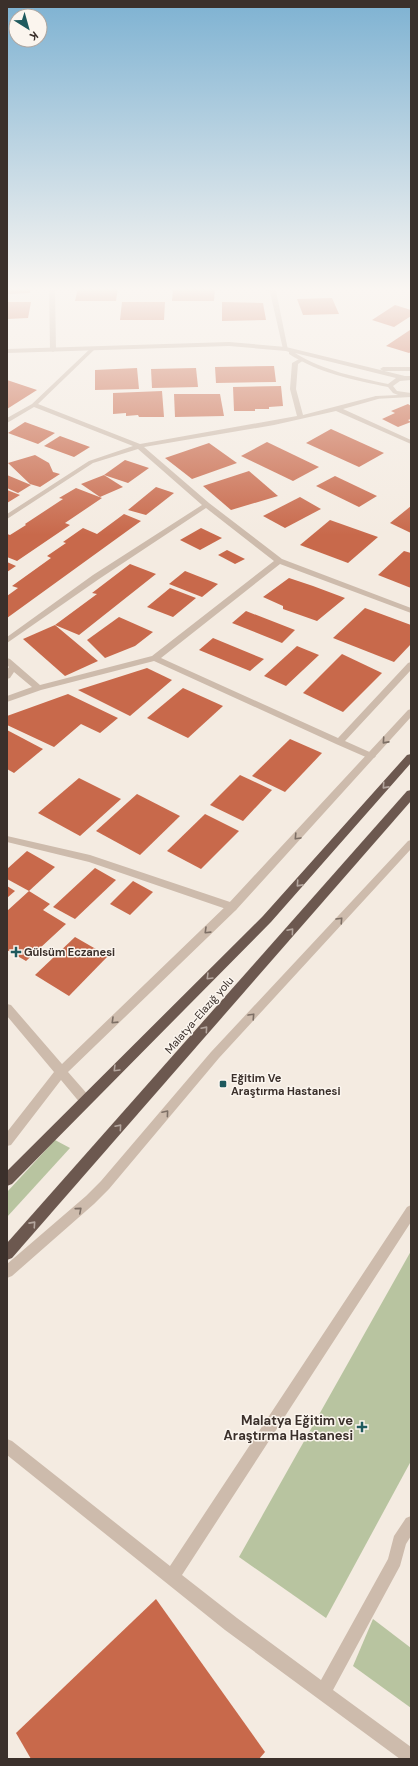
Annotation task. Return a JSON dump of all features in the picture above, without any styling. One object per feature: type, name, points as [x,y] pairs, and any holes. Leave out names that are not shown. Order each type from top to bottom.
[{"type":"highway","name":"Malatya-Elazığ yolu","points":[[7,1180],[267,919],[411,757]]},
{"type":"highway","name":"Malatya-Elazığ yolu","points":[[7,1253],[411,794]]},
{"type":"street","points":[[7,421],[34,405],[70,370]]},
{"type":"street","points":[[294,370],[293,389],[300,418]]},
{"type":"street","points":[[327,370],[391,387],[400,394],[411,395]]},
{"type":"street","points":[[372,370],[408,378]]},
{"type":"street","points":[[376,398],[391,387],[393,382],[408,378]]},
{"type":"street","points":[[7,517],[91,462],[139,446],[300,418],[376,398],[411,395]]},
{"type":"street","points":[[34,405],[139,446],[206,505],[278,561],[411,610]]},
{"type":"street","points":[[337,409],[411,442]]},
{"type":"street","points":[[7,641],[96,577],[206,505]]},
{"type":"street","points":[[7,699],[38,688],[155,658],[278,561]]},
{"type":"street","points":[[155,658],[371,756]]},
{"type":"street","points":[[7,676],[10,664],[38,688]]},
{"type":"street","points":[[339,742],[411,664]]},
{"type":"street","points":[[7,1141],[61,1072],[232,907],[411,712]]},
{"type":"street","points":[[7,839],[90,859],[232,907]]},
{"type":"street","points":[[7,1272],[90,1200],[105,1185],[215,1055],[411,843]]},
{"type":"street","points":[[7,1008],[85,1100]]},
{"type":"street","points":[[172,1577],[411,1211]]},
{"type":"street","points":[[7,1446],[231,1624],[411,1757]]},
{"type":"street","points":[[323,1692],[395,1561],[399,1541],[411,1522]]},
{"type":"green space","points":[[55,1140],[70,1148],[7,1217],[7,1192]]},
{"type":"green space","name":"Malatya Eğitim ve Araştırma Hastanesi","points":[[411,1251],[411,1461],[326,1618],[239,1557]]},
{"type":"green space","points":[[373,1619],[411,1648],[411,1708],[353,1666]]},
{"type":"building","points":[[95,370],[137,370],[139,389],[95,390]]},
{"type":"building","points":[[151,370],[196,370],[198,387],[152,388]]},
{"type":"building","points":[[215,370],[275,370],[276,382],[216,383]]},
{"type":"building","points":[[7,380],[37,390],[7,409]]},
{"type":"building","points":[[281,386],[283,406],[269,407],[269,409],[255,409],[255,411],[234,411],[233,387]]},
{"type":"building","points":[[162,391],[164,417],[139,417],[138,415],[126,416],[126,413],[113,414],[113,393]]},
{"type":"building","points":[[174,394],[220,394],[224,416],[175,417]]},
{"type":"building","points":[[408,404],[411,406],[411,419],[408,420],[411,422],[398,427],[382,419],[395,413],[391,411]]},
{"type":"building","points":[[25,422],[55,433],[38,444],[8,433]]},
{"type":"building","points":[[331,429],[384,453],[359,467],[306,443]]},
{"type":"building","points":[[60,436],[90,447],[74,457],[44,446]]},
{"type":"building","points":[[267,442],[319,467],[293,481],[241,456]]},
{"type":"building","points":[[209,443],[237,463],[192,479],[165,458]]},
{"type":"building","points":[[35,455],[49,463],[53,472],[60,474],[40,487],[30,484],[8,463]]},
{"type":"building","points":[[125,460],[149,468],[128,483],[104,475]]},
{"type":"building","points":[[249,471],[278,496],[231,510],[203,486]]},
{"type":"building","points":[[7,475],[31,485],[18,493],[7,488]]},
{"type":"building","points":[[104,475],[123,487],[100,497],[81,484]]},
{"type":"building","points":[[335,476],[377,496],[359,507],[316,486]]},
{"type":"building","points":[[156,487],[174,493],[146,515],[128,510]]},
{"type":"building","points":[[76,488],[102,498],[65,523],[70,525],[17,561],[7,557],[7,534],[10,535],[26,525],[25,524],[63,499],[59,498]]},
{"type":"building","points":[[7,490],[20,495],[7,503]]},
{"type":"building","points":[[300,497],[321,509],[285,528],[263,516]]},
{"type":"building","points":[[411,506],[411,533],[390,523]]},
{"type":"building","points":[[124,514],[141,521],[7,618],[7,596],[18,588],[12,586],[51,558],[47,556],[66,543],[63,542],[83,528],[97,534]]},
{"type":"building","points":[[330,520],[378,537],[348,563],[300,545]]},
{"type":"building","points":[[201,528],[222,538],[200,550],[180,540]]},
{"type":"building","points":[[227,550],[245,559],[235,564],[218,555]]},
{"type":"building","points":[[404,551],[411,553],[411,588],[378,575]]},
{"type":"building","points":[[7,562],[16,566],[7,572]]},
{"type":"building","points":[[130,564],[156,574],[79,635],[55,625],[97,594],[92,593]]},
{"type":"building","points":[[185,571],[218,584],[202,597],[169,584]]},
{"type":"building","points":[[289,578],[345,598],[317,621],[283,609],[283,606],[263,597]]},
{"type":"building","points":[[170,588],[196,598],[173,617],[147,607]]},
{"type":"building","points":[[365,608],[411,625],[411,644],[394,662],[333,638]]},
{"type":"building","points":[[246,611],[295,630],[282,643],[232,623]]},
{"type":"building","points":[[119,617],[153,632],[135,646],[105,658],[87,640]]},
{"type":"building","points":[[55,625],[98,661],[65,676],[23,639]]},
{"type":"building","points":[[213,638],[264,659],[250,671],[199,650]]},
{"type":"building","points":[[297,646],[319,655],[286,686],[264,676]]},
{"type":"building","points":[[342,654],[382,673],[343,712],[303,693]]},
{"type":"building","points":[[147,668],[172,680],[130,716],[78,690]]},
{"type":"building","points":[[183,688],[223,706],[188,738],[147,718]]},
{"type":"building","points":[[68,694],[118,718],[100,733],[81,724],[54,747],[7,725],[7,716]]},
{"type":"building","points":[[7,730],[43,749],[14,773],[7,769]]},
{"type":"building","points":[[290,739],[322,753],[285,792],[252,776]]},
{"type":"building","points":[[240,775],[272,790],[243,821],[210,805]]},
{"type":"building","points":[[79,778],[121,799],[80,836],[38,813]]},
{"type":"building","points":[[137,794],[180,816],[140,855],[96,831]]},
{"type":"building","points":[[205,814],[239,831],[201,869],[167,851]]},
{"type":"building","points":[[27,851],[55,867],[29,891],[7,879],[7,869]]},
{"type":"building","points":[[95,868],[116,880],[75,919],[53,907]]},
{"type":"building","points":[[133,881],[153,892],[130,915],[110,904]]},
{"type":"building","points":[[7,886],[15,891],[7,898]]},
{"type":"building","points":[[29,891],[50,904],[43,910],[66,924],[26,961],[7,950],[7,911]]},
{"type":"building","points":[[75,937],[108,956],[69,996],[35,975]]},
{"type":"building","points":[[156,1599],[265,1752],[259,1759],[31,1759],[16,1733]]},
{"type":"place","name":"Gülsüm Eczanesi","points":[[16,952]]},
{"type":"place","name":"Eğitim Ve Araştırma Hastanesi","points":[[223,1084]]},
{"type":"place","name":"Malatya Eğitim ve Araştırma Hastanesi","points":[[362,1427]]}]
